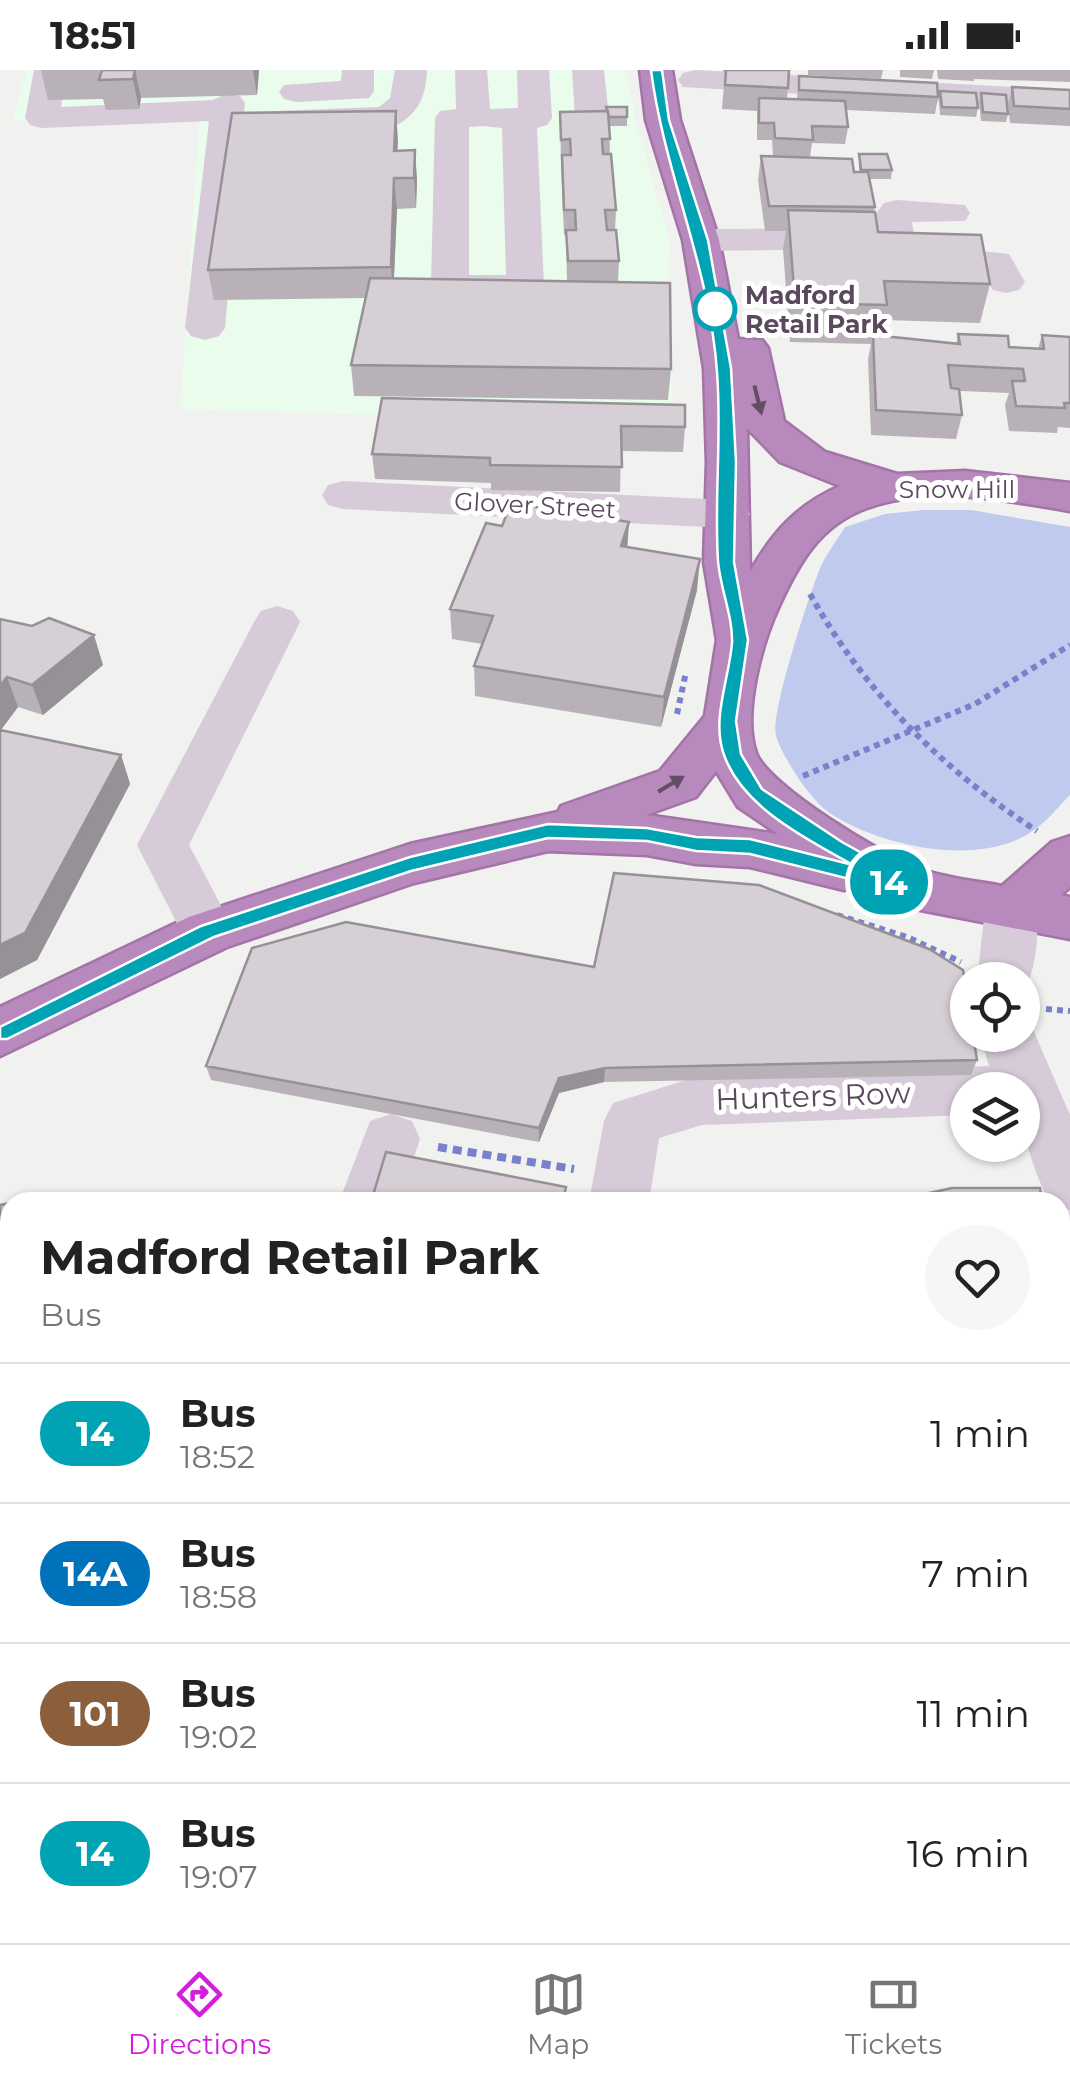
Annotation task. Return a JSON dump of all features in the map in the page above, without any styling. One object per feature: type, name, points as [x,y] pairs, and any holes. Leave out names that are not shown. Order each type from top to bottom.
[{"type":"highway","points":[[656,70],[663,120],[714,240],[759,410],[770,431],[828,468],[896,487]]},
{"type":"highway","points":[[696,96],[714,240],[724,368],[726,562],[740,640],[728,721],[732,755],[756,794],[836,847],[905,886]]},
{"type":"highway","name":"Snow Hill","points":[[740,640],[782,555],[802,529],[846,497],[896,487],[1019,488],[1070,497]]},
{"type":"highway","points":[[0,1033],[208,932],[410,864],[548,831],[678,784],[728,721]]},
{"type":"highway","points":[[548,831],[647,834],[696,844],[750,846],[905,886],[1070,918]]},
{"type":"highway","points":[[1012,909],[1056,845]]},
{"type":"street","points":[[50,70],[42,118],[227,112],[295,94],[356,91],[358,70]]},
{"type":"street","points":[[295,94],[387,118],[403,108],[410,96],[410,70]]},
{"type":"street","points":[[471,70],[463,118],[450,286],[525,286],[518,118]]},
{"type":"street","points":[[403,108],[423,116],[535,118],[533,70]]},
{"type":"street","points":[[588,70],[592,117]]},
{"type":"street","points":[[696,96],[1070,100]]},
{"type":"street","points":[[206,328],[227,112]]},
{"type":"street","points":[[714,240],[891,239],[896,234],[893,215],[897,211],[952,213]]},
{"type":"street","points":[[876,240],[882,247],[900,253],[996,262],[1006,282]]},
{"type":"street","name":"Glover Street","points":[[343,496],[728,514]]},
{"type":"street","points":[[208,932],[163,844],[276,622]]},
{"type":"street","points":[[992,962],[1012,909]]},
{"type":"street","name":"Hunters Row","points":[[622,1190],[633,1120],[702,1100],[950,1094]]},
{"type":"street","points":[[1040,1132],[1070,1184]]},
{"type":"street","points":[[372,1192],[391,1139]]},
{"type":"path","points":[[807,589],[848,657],[914,733],[974,791],[1056,845]]},
{"type":"path","points":[[801,776],[914,733],[1032,673],[1070,645]]},
{"type":"path","points":[[836,914],[908,937],[962,962]]},
{"type":"path","points":[[391,1139],[622,1190]]},
{"type":"shaded area","name":"Madford Retail Park","points":[[27,70],[626,70],[636,122],[670,242],[667,294],[674,424],[180,409],[200,113],[12,121]]},
{"type":"shaded area","points":[[971,510],[1070,527],[1070,795],[1031,832],[984,849],[899,843],[848,823],[813,797],[790,765],[776,736],[779,703],[792,652],[823,561],[832,546],[845,527],[885,514]]},
{"type":"building","points":[[102,70],[135,70],[133,79],[99,80]]},
{"type":"building","points":[[726,70],[789,70],[788,88],[725,85]]},
{"type":"building","points":[[799,76],[937,83],[938,97],[799,90]]},
{"type":"building","points":[[1012,87],[1070,90],[1070,109],[1014,106]]},
{"type":"building","points":[[940,91],[976,93],[978,108],[942,107]]},
{"type":"building","points":[[981,93],[1006,95],[1008,114],[983,112]]},
{"type":"building","points":[[759,98],[845,101],[848,127],[812,126],[813,140],[775,138],[774,123],[759,123]]},
{"type":"building","points":[[606,107],[627,107],[627,117],[609,117]]},
{"type":"building","points":[[396,111],[394,151],[415,150],[414,178],[394,178],[391,267],[208,270],[232,113]]},
{"type":"building","points":[[608,111],[610,139],[602,139],[603,154],[611,154],[616,210],[605,210],[607,230],[616,230],[619,261],[568,261],[566,230],[576,230],[575,210],[564,210],[562,155],[571,155],[570,139],[561,140],[560,112]]},
{"type":"building","points":[[859,154],[887,154],[892,170],[861,170]]},
{"type":"building","points":[[761,156],[852,159],[854,172],[868,172],[875,207],[769,206]]},
{"type":"building","points":[[788,210],[875,212],[878,232],[981,235],[990,284],[884,281],[887,305],[795,303]]},
{"type":"building","points":[[370,278],[670,283],[671,369],[351,365]]},
{"type":"building","points":[[958,334],[1008,336],[1009,347],[1044,349],[1042,335],[1070,337],[1070,403],[1064,403],[1065,408],[1016,406],[1012,381],[1025,381],[1023,369],[948,365],[951,388],[959,389],[962,415],[876,410],[873,335],[960,344]]},
{"type":"building","points":[[382,398],[685,405],[685,427],[621,426],[622,467],[490,465],[490,458],[372,454]]},
{"type":"building","points":[[511,503],[629,522],[621,546],[700,559],[664,697],[474,666],[493,616],[450,609],[486,523],[502,526]]},
{"type":"building","points":[[49,618],[94,635],[32,685],[7,677],[0,686],[0,619],[32,626]]},
{"type":"building","points":[[0,730],[121,755],[25,933],[0,945]]},
{"type":"building","points":[[614,873],[759,885],[929,949],[950,962],[950,1052],[976,1052],[977,1060],[605,1068],[559,1078],[539,1128],[206,1066],[252,948],[346,922],[594,967]]},
{"type":"building","points":[[386,1152],[566,1187],[565,1192],[374,1192]]},
{"type":"building","points":[[952,1188],[1040,1188],[1041,1192],[934,1192]]},
{"type":"bus line","name":"14","points":[[0,1033],[208,932],[410,864],[548,831],[647,834],[696,844],[750,846],[905,886],[836,847],[756,794],[732,755],[728,721],[740,640],[726,562],[728,462],[724,368],[701,240],[663,120],[657,70]]},
{"type":"place","name":"Madford Retail Park","points":[[715,309]]}]
